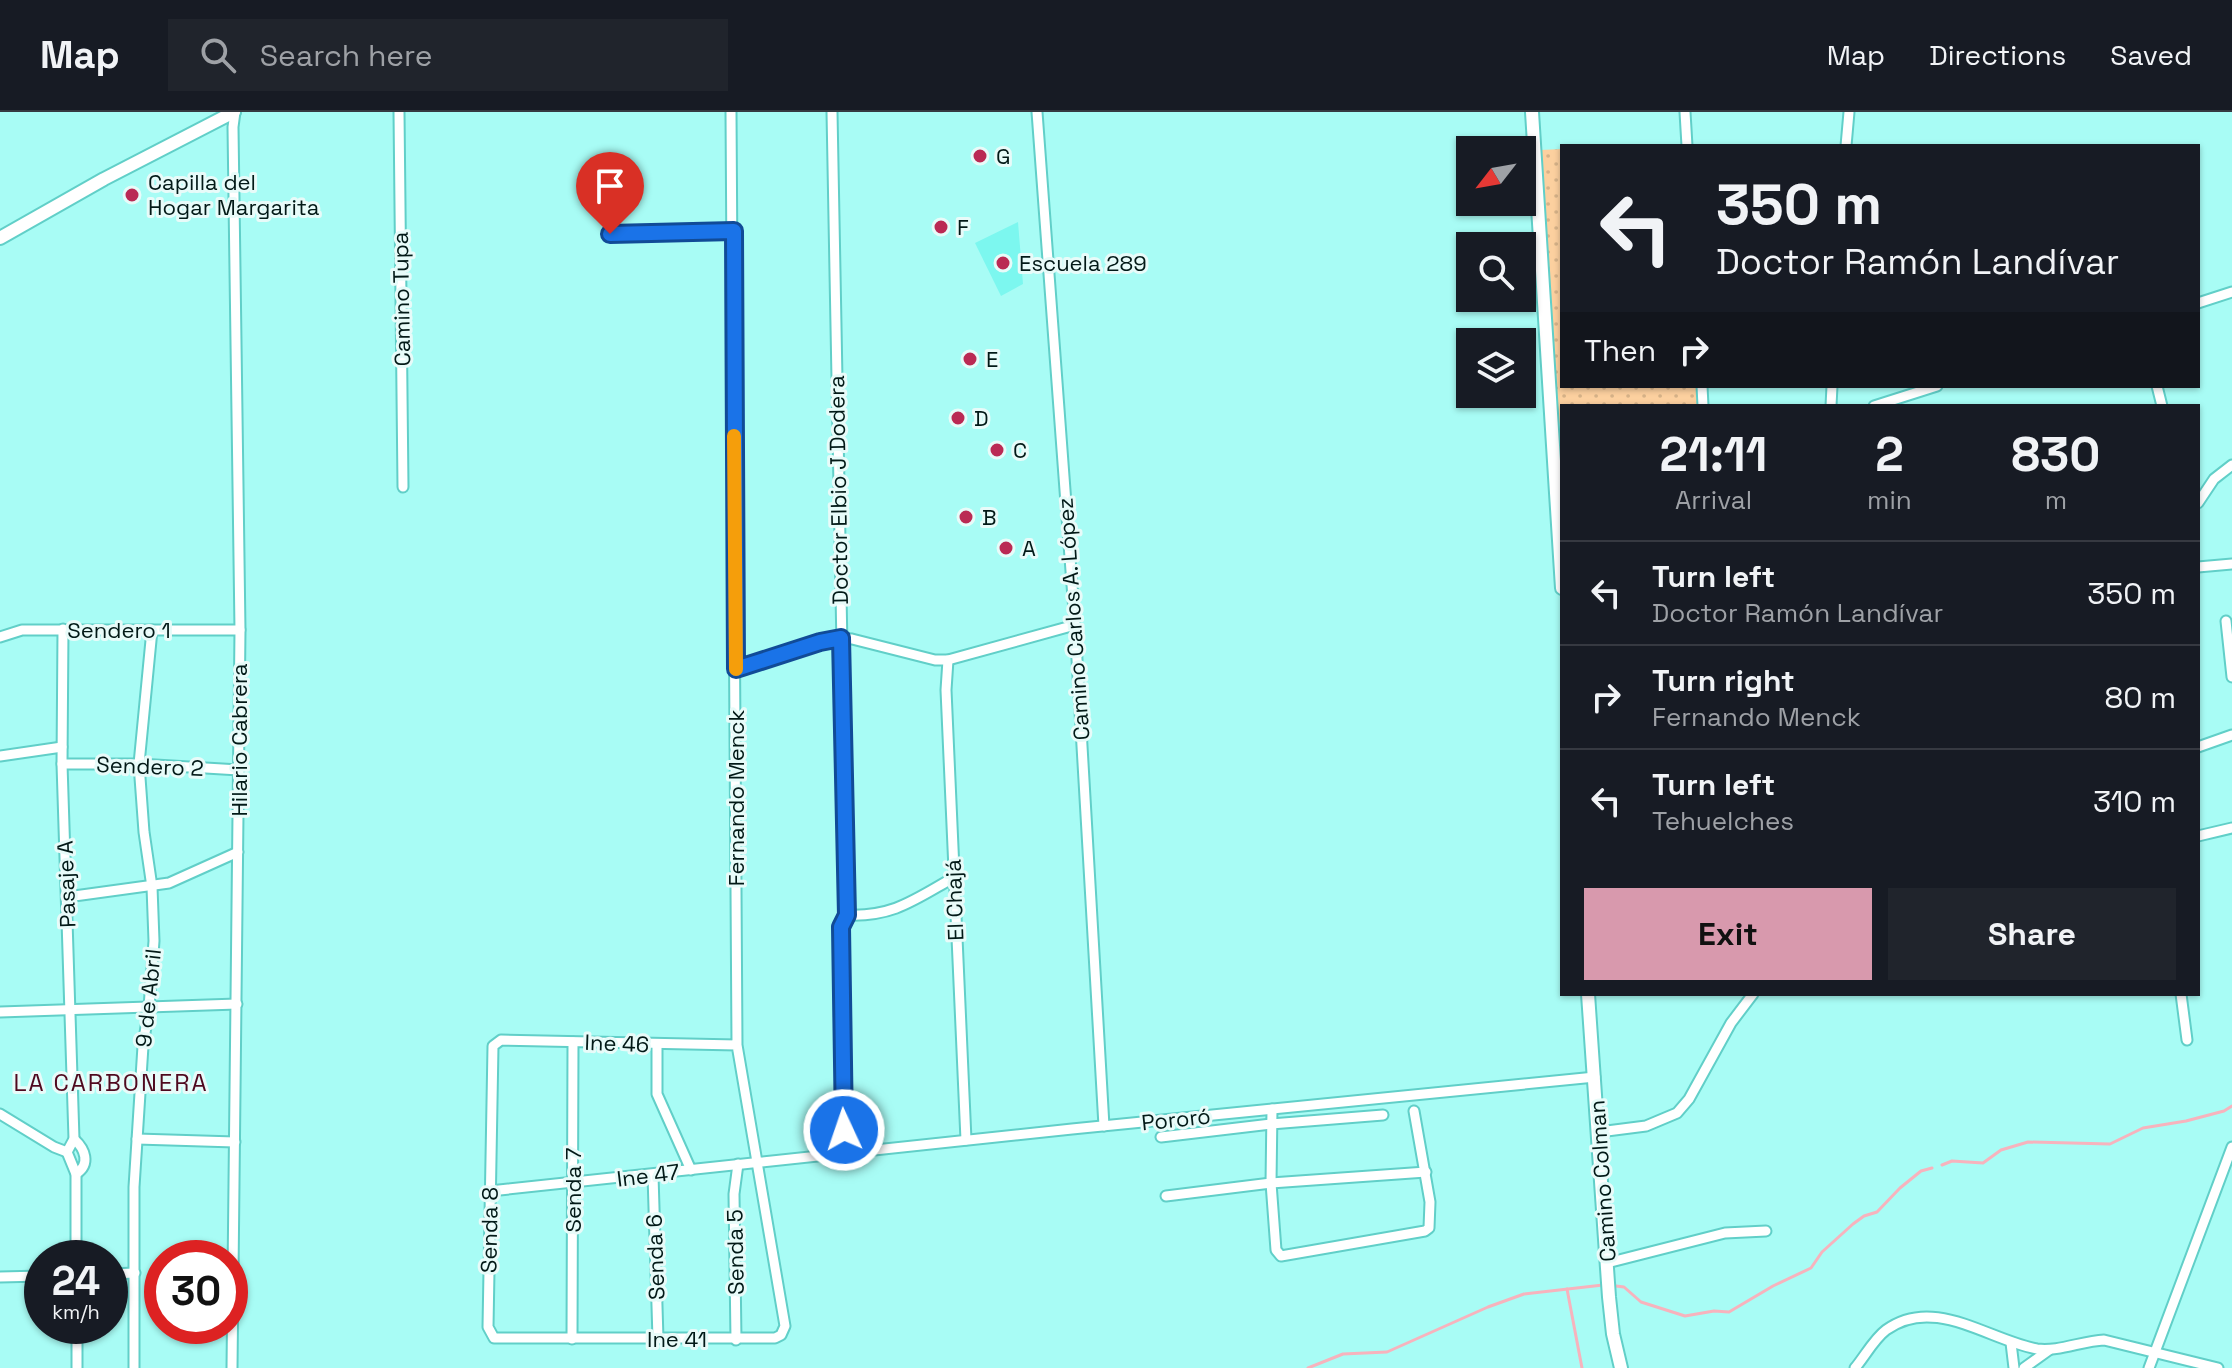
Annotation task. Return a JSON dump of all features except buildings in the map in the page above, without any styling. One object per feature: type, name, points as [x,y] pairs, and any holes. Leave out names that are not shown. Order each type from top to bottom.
[{"type":"street","points":[[0,238],[104,179],[235,112]]},
{"type":"street","name":"Hilario Cabrera","points":[[232,1368],[240,630],[235,112]]},
{"type":"street","name":"Camino Tupa","points":[[399,112],[403,487]]},
{"type":"street","name":"Fernando Menck","points":[[731,112],[737,1045],[785,1326],[781,1335]]},
{"type":"street","name":"Doctor Elbio J Dodera","points":[[832,112],[847,915],[841,927],[842,1113],[852,1153]]},
{"type":"street","name":"Camino Carlos A. López","points":[[1037,112],[1075,625],[1104,1126]]},
{"type":"street","points":[[1532,112],[1557,436],[1560,527]]},
{"type":"street","points":[[1685,112],[1687,144]]},
{"type":"street","points":[[1846,144],[1849,112]]},
{"type":"street","points":[[610,234],[734,231]]},
{"type":"street","points":[[2200,302],[2232,292]]},
{"type":"street","points":[[1880,404],[1931,388]]},
{"type":"street","points":[[2200,500],[2214,479],[2232,465]]},
{"type":"street","points":[[2200,567],[2232,564]]},
{"type":"street","points":[[2226,621],[2232,677]]},
{"type":"street","points":[[736,669],[841,638],[935,660],[948,660],[1075,625]]},
{"type":"street","name":"Pasaje A","points":[[63,629],[62,764],[74,1139],[85,1156],[84,1166],[76,1174]]},
{"type":"street","name":"Sendero 1","points":[[0,637],[22,630],[240,630]]},
{"type":"street","name":"9 de Abril","points":[[134,1368],[137,1139],[154,941],[152,887],[139,764],[152,630]]},
{"type":"street","name":"El Chajá","points":[[948,660],[946,690],[953,878],[966,1140]]},
{"type":"street","points":[[2200,746],[2232,734]]},
{"type":"street","points":[[0,756],[62,747]]},
{"type":"street","name":"Sendero 2","points":[[62,764],[139,764],[239,770]]},
{"type":"street","points":[[2200,836],[2232,828]]},
{"type":"street","points":[[67,897],[169,883],[238,852]]},
{"type":"street","points":[[847,915],[880,915],[953,878]]},
{"type":"street","name":"Camino Colman","points":[[1588,996],[1613,1334],[1621,1368]]},
{"type":"street","points":[[1599,1132],[1646,1126],[1677,1113],[1689,1099],[1731,1023],[1751,996]]},
{"type":"street","points":[[2181,996],[2187,1040]]},
{"type":"street","points":[[0,1012],[237,1004]]},
{"type":"street","name":"Ine 46","points":[[497,1043],[501,1040],[737,1045]]},
{"type":"street","name":"Senda 7","points":[[572,1339],[573,1042]]},
{"type":"street","name":"Senda 8","points":[[497,1043],[493,1046],[491,1057],[488,1327],[494,1338],[572,1339]]},
{"type":"street","points":[[657,1044],[657,1094],[691,1170]]},
{"type":"street","name":"Pororó","points":[[758,1164],[1595,1077]]},
{"type":"street","points":[[1272,1109],[1271,1183],[1276,1250],[1281,1256],[1425,1231],[1431,1223],[1426,1172],[1414,1111]]},
{"type":"street","points":[[0,1114],[67,1152],[74,1139]]},
{"type":"street","points":[[1161,1137],[1383,1115]]},
{"type":"street","points":[[137,1139],[235,1142]]},
{"type":"street","points":[[2149,1368],[2232,1147]]},
{"type":"street","name":"Pasaje A","points":[[67,1152],[76,1174],[76,1240]]},
{"type":"street","name":"Senda 5","points":[[736,1340],[734,1194],[738,1164]]},
{"type":"street","name":"Ine 47","points":[[490,1191],[758,1164]]},
{"type":"street","points":[[1166,1196],[1271,1183],[1426,1172]]},
{"type":"street","name":"Senda 6","points":[[653,1175],[658,1339]]},
{"type":"street","points":[[1607,1263],[1725,1233],[1766,1231]]},
{"type":"street","points":[[128,1273],[135,1273]]},
{"type":"street","points":[[0,1277],[24,1276]]},
{"type":"street","points":[[1855,1368],[1884,1332],[1919,1316],[1945,1318],[2011,1343],[2049,1350]]},
{"type":"street","name":"Ine 41","points":[[572,1339],[736,1340],[781,1335]]},
{"type":"street","points":[[2024,1368],[2049,1350],[2085,1341],[2104,1340],[2218,1368]]},
{"type":"street","points":[[2011,1343],[2014,1368]]},
{"type":"street","points":[[77,1344],[77,1368]]},
{"type":"shaded area","points":[[1560,149],[1560,388],[1698,388],[1699,404],[1560,404],[1559,423],[1540,150]]},
{"type":"shaded area","name":"Escuela 289","points":[[1018,222],[1023,284],[1001,296],[975,243]]},
{"type":"waterway","points":[[1942,1165],[1952,1161],[1983,1163],[2001,1150],[2028,1142],[2110,1144],[2143,1128],[2186,1121],[2232,1106]]},
{"type":"waterway","points":[[1616,1286],[1624,1287],[1641,1302],[1685,1316],[1729,1312],[1811,1268],[1822,1252],[1853,1224],[1877,1212],[1921,1171],[1932,1168]]},
{"type":"waterway","points":[[1308,1368],[1343,1354],[1387,1352],[1524,1294],[1603,1285]]},
{"type":"waterway","points":[[1567,1289],[1582,1368]]},
{"type":"slow traffic","points":[[734,436],[736,669]]},
{"type":"place","name":"G","points":[[980,156]]},
{"type":"place","name":"Capilla del Hogar Margarita","points":[[132,195]]},
{"type":"place","name":"F","points":[[941,227]]},
{"type":"place","name":"Escuela 289","points":[[1003,263]]},
{"type":"place","name":"E","points":[[970,359]]},
{"type":"place","name":"D","points":[[958,418]]},
{"type":"place","name":"C","points":[[997,450]]},
{"type":"place","name":"B","points":[[966,517]]},
{"type":"place","name":"A","points":[[1006,548]]},
{"type":"district","name":"LA CARBONERA","points":[[111,1082]]},
{"type":"route","points":[[610,234],[734,231],[736,669],[841,638],[847,915],[841,927],[844,1130]]}]
